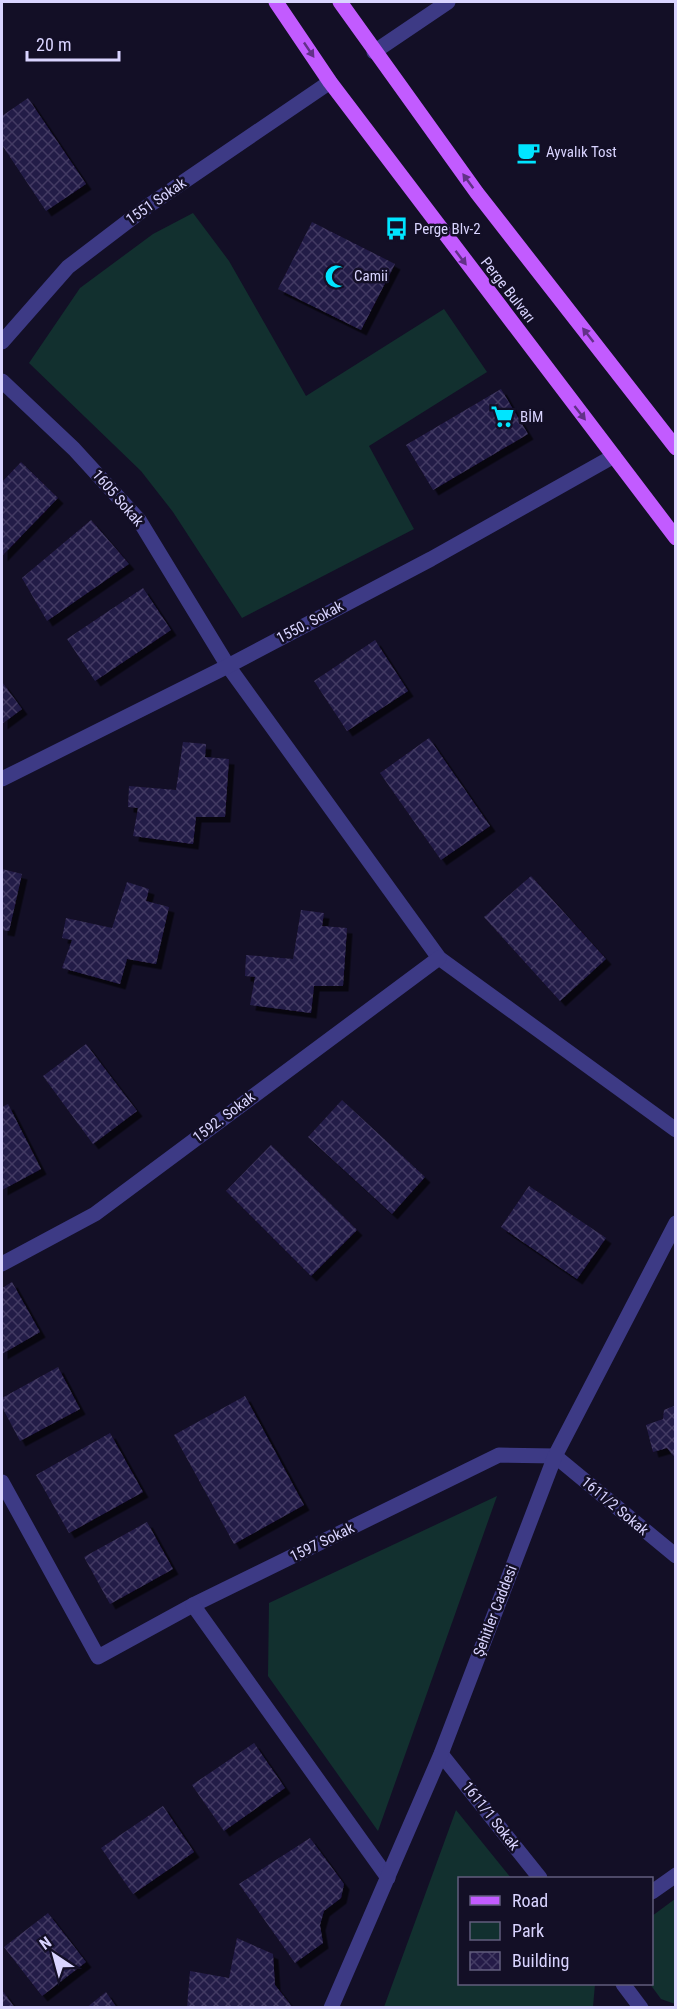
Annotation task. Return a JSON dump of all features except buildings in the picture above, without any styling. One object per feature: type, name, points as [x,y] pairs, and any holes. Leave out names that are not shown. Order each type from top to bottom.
[{"type":"main road","name":"Perge Bulvarı","points":[[276,2],[330,82],[675,538]]},
{"type":"main road","points":[[340,2],[477,194],[675,448]]},
{"type":"street","points":[[374,52],[448,2]]},
{"type":"street","name":"1551 Sokak","points":[[2,342],[68,267],[148,206],[330,82]]},
{"type":"street","name":"1605 Sokak","points":[[2,381],[74,449],[139,520],[228,666],[439,958],[675,1131]]},
{"type":"street","name":"1550. Sokak","points":[[2,779],[228,666],[431,559],[614,456]]},
{"type":"street","name":"1592. Sokak","points":[[2,1264],[94,1214],[439,958]]},
{"type":"street","name":"Şehitler Caddesi","points":[[331,2007],[441,1754],[555,1456],[675,1223]]},
{"type":"street","name":"1597 Sokak","points":[[2,1482],[98,1657],[193,1605],[499,1455],[555,1456]]},
{"type":"street","name":"1611/2 Sokak","points":[[555,1456],[675,1556]]},
{"type":"street","points":[[193,1605],[388,1878]]},
{"type":"street","name":"1611/1 Sokak","points":[[441,1754],[539,1877]]},
{"type":"street","points":[[653,1891],[675,1875]]},
{"type":"street","points":[[624,1985],[641,2007]]},
{"type":"green space","points":[[193,213],[229,261],[306,396],[444,309],[487,372],[369,446],[414,529],[242,618],[173,512],[141,471],[29,363],[80,288],[153,234]]},
{"type":"green space","points":[[497,1496],[378,1831],[268,1676],[269,1603]]},
{"type":"green space","points":[[456,1810],[510,1877],[458,1877],[458,1985],[595,1985],[593,2007],[384,2007]]},
{"type":"green space","points":[[675,1899],[675,2004],[661,1999],[651,1985],[653,1985],[653,1915]]},
{"type":"place","name":"Ayvalık Tost","points":[[528,152]]},
{"type":"place","name":"Perge Blv-2","points":[[396,229]]},
{"type":"place","name":"Camii","points":[[336,276]]},
{"type":"place","name":"BİM","points":[[502,417]]}]
